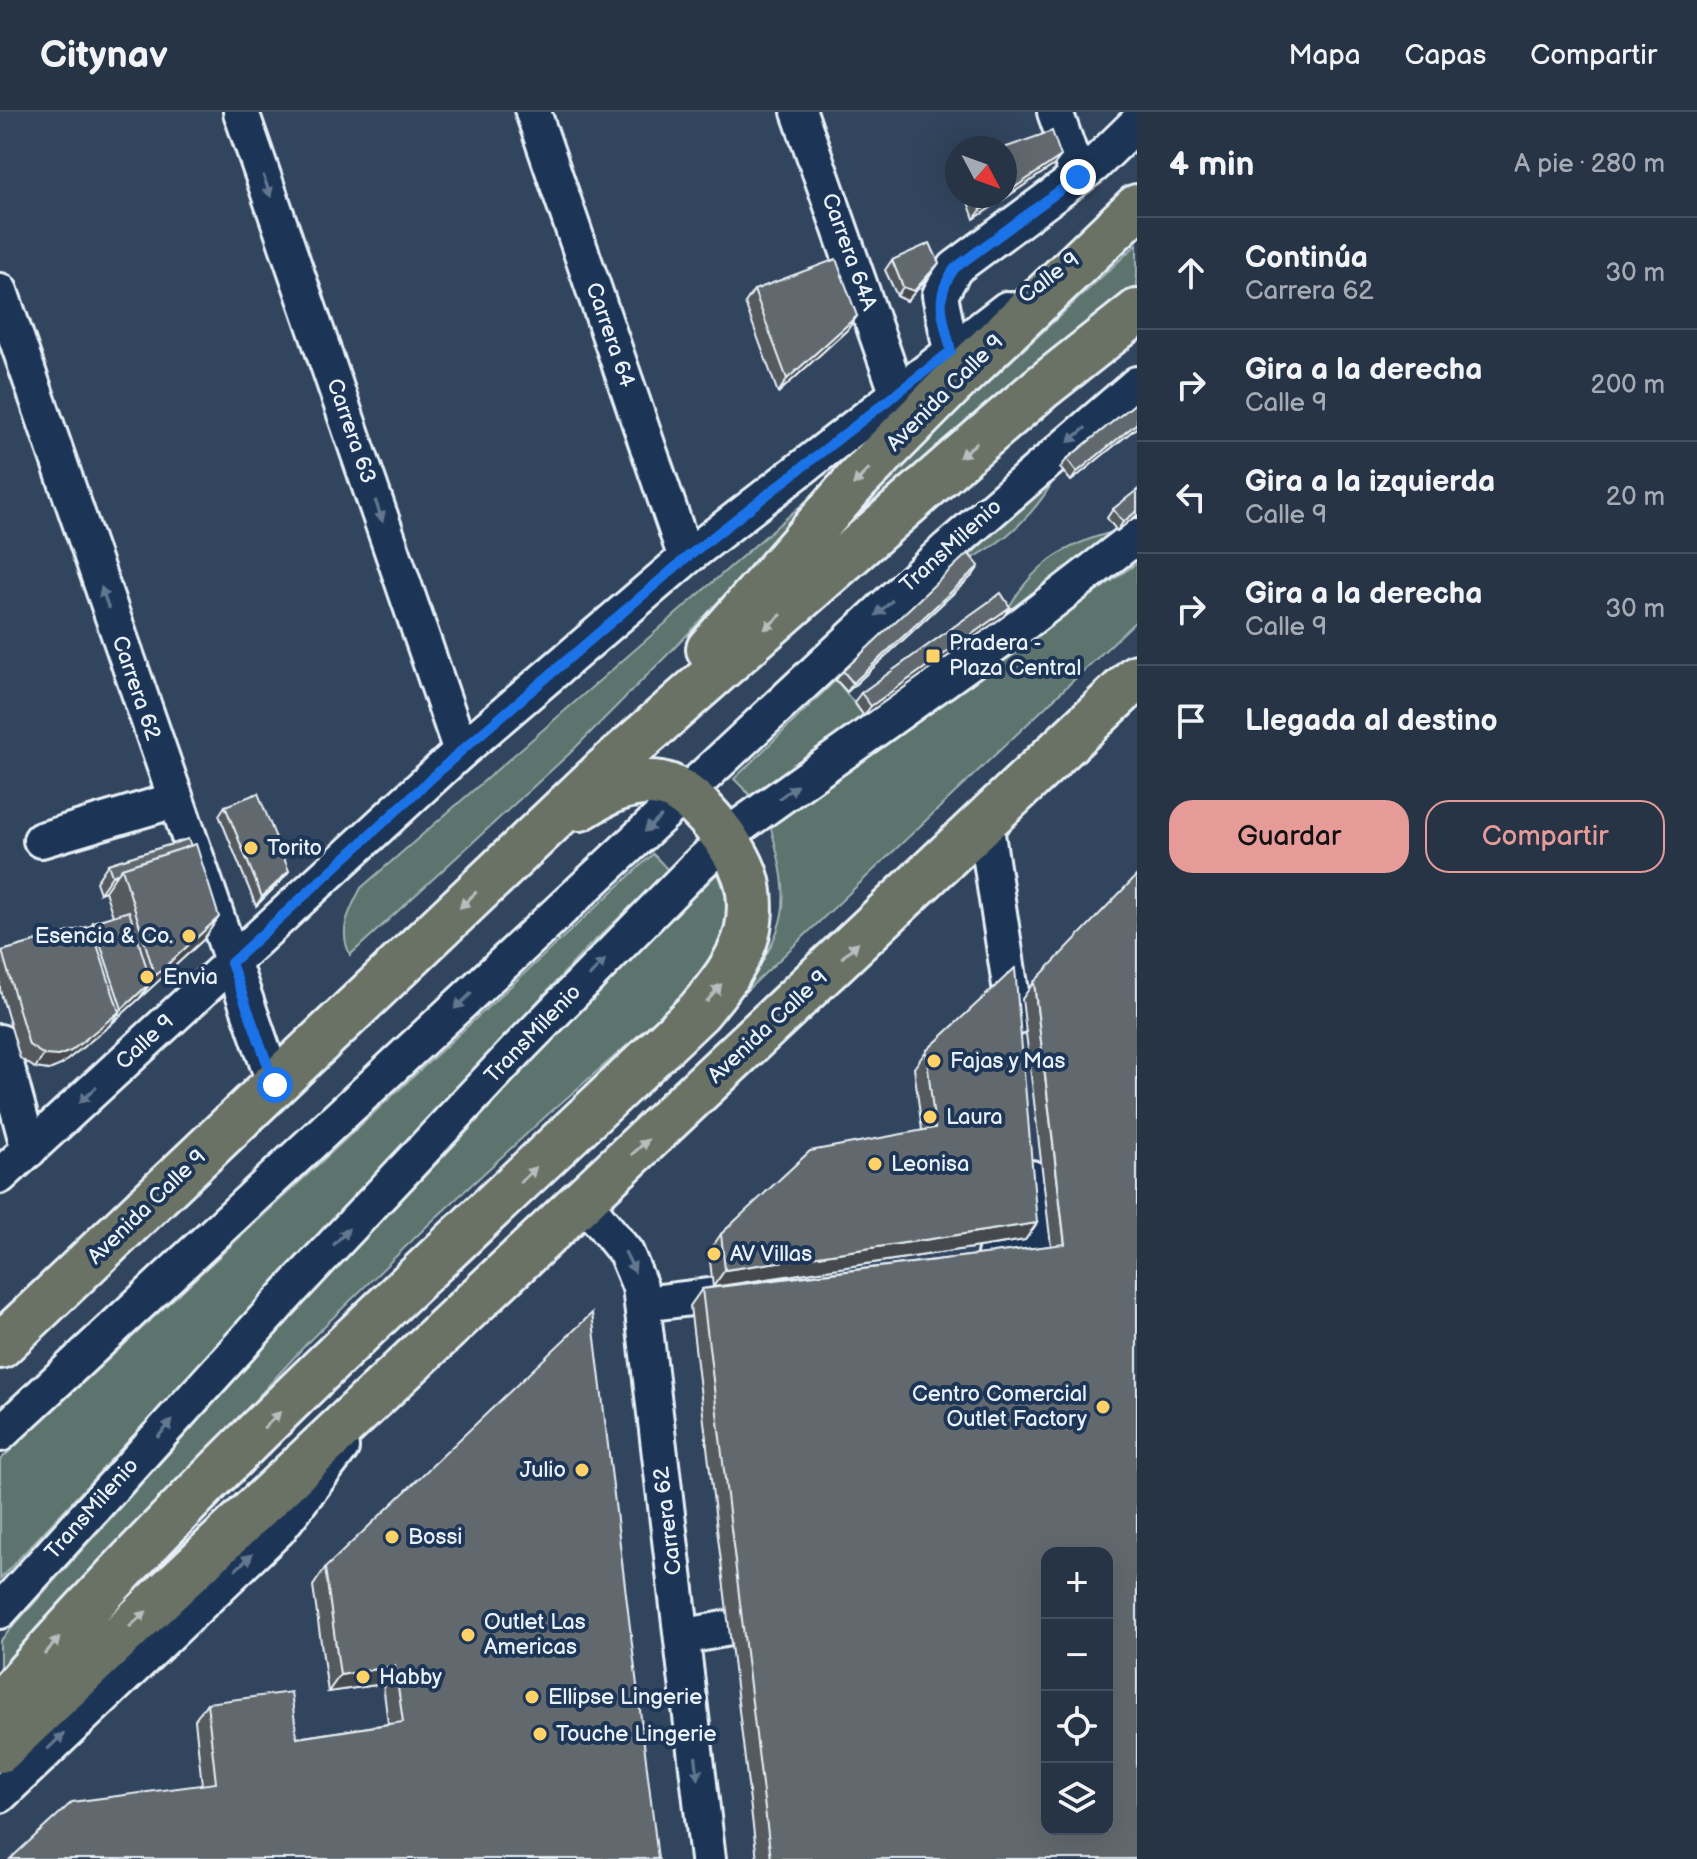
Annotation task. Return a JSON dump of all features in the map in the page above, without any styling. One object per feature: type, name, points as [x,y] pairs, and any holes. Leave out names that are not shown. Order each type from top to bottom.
[{"type":"highway","name":"Avenida Calle 9","points":[[606,769],[783,561],[857,480],[1123,220]]},
{"type":"highway","name":"Avenida Calle 9","points":[[0,1346],[606,769],[958,459],[1137,312]]},
{"type":"highway","name":"Avenida Calle 9","points":[[0,1750],[1137,677]]},
{"type":"highway","points":[[0,1705],[75,1621],[206,1484],[699,1011],[721,985],[747,934],[750,909],[747,880],[737,855],[698,807],[664,785],[621,785],[562,820],[517,854]]},
{"type":"street","name":"Carrera 63","points":[[241,112],[461,751]]},
{"type":"street","name":"Carrera 64","points":[[533,112],[686,558]]},
{"type":"street","name":"Carrera 64A","points":[[799,112],[897,392]]},
{"type":"street","points":[[1055,112],[1078,177]]},
{"type":"street","points":[[951,351],[940,295],[955,268],[1078,177],[1137,123]]},
{"type":"street","name":"Calle 9","points":[[0,1176],[461,751],[686,558],[1123,220]]},
{"type":"street","name":"Carrera 62","points":[[0,291],[275,1085]]},
{"type":"street","name":"TransMilenio","points":[[0,1434],[948,548],[1137,384]]},
{"type":"street","name":"TransMilenio","points":[[0,1611],[312,1267],[526,1041],[726,839],[1023,624],[1137,536]]},
{"type":"street","points":[[41,840],[175,800]]},
{"type":"street","points":[[985,821],[1009,967],[1017,1044]]},
{"type":"street","points":[[0,1042],[29,1150]]},
{"type":"street","points":[[962,1260],[1038,1249],[1028,1155]]},
{"type":"street","name":"Carrera 62","points":[[583,1200],[626,1253],[635,1272],[643,1304],[708,1859]]},
{"type":"street","points":[[643,1304],[765,1288]]},
{"type":"street","name":"Avenida Calle 9","points":[[0,1795],[278,1530],[397,1374]]},
{"type":"street","points":[[682,1637],[800,1615]]},
{"type":"green space","points":[[1137,244],[1137,286],[1058,345],[944,443],[733,644],[859,503]]},
{"type":"green space","points":[[1060,468],[1042,498],[1019,524],[992,546],[962,563]]},
{"type":"green space","points":[[837,474],[686,636],[570,753],[350,955],[345,929],[361,888]]},
{"type":"green space","points":[[1117,531],[1004,616],[1025,584],[1050,560],[1080,543]]},
{"type":"green space","points":[[1137,563],[1137,620],[742,995],[769,950],[782,914],[782,877],[770,825]]},
{"type":"green space","points":[[836,680],[864,716],[751,796],[734,779]]},
{"type":"green space","points":[[653,854],[669,871],[588,947],[0,1579],[0,1460]]},
{"type":"green space","points":[[718,873],[730,908],[728,930],[702,980],[546,1116],[310,1340],[0,1679],[0,1641],[335,1269],[469,1130],[564,1024]]},
{"type":"building","points":[[1052,131],[1061,156],[1017,186],[1017,143]]},
{"type":"building","points":[[930,243],[939,263],[914,291],[903,287],[892,260]]},
{"type":"building","points":[[836,259],[857,316],[787,379],[754,290]]},
{"type":"building","points":[[1137,402],[1137,423],[1077,472],[1067,459]]},
{"type":"building","points":[[1137,490],[1137,511],[1123,522],[1113,509]]},
{"type":"building","name":"Pradera - Plaza Central","points":[[968,553],[979,566],[853,683],[843,671]]},
{"type":"building","name":"Pradera - Plaza Central","points":[[1001,593],[1010,607],[871,706],[861,693]]},
{"type":"building","name":"Torito","points":[[258,793],[289,871],[262,897],[225,806]]},
{"type":"building","points":[[188,839],[191,846],[122,868],[112,876],[108,864]]},
{"type":"building","points":[[196,844],[219,917],[155,976],[122,868]]},
{"type":"building","points":[[1137,875],[1137,1859],[771,1859],[702,1289],[1065,1244],[1034,982]]},
{"type":"building","points":[[129,911],[151,982],[122,1009],[93,922]]},
{"type":"building","points":[[91,926],[119,1012],[71,1051],[58,1056],[44,1055],[29,1045],[2,951]]},
{"type":"building","points":[[1015,968],[1037,1223],[725,1270],[721,1234],[810,1151],[935,1128],[926,1051]]},
{"type":"building","name":"Outlet Las Americas","points":[[592,1313],[658,1859],[10,1859],[72,1802],[216,1783],[207,1703],[291,1692],[297,1738],[403,1722],[395,1666],[340,1675],[325,1568]]},
{"type":"place","name":"Pradera - Plaza Central","points":[[933,656]]},
{"type":"place","name":"Torito","points":[[251,848]]},
{"type":"place","name":"Esencia & Co.","points":[[189,936]]},
{"type":"place","name":"Envia","points":[[147,977]]},
{"type":"place","name":"Fajas y Mas","points":[[934,1061]]},
{"type":"place","name":"Laura","points":[[930,1117]]},
{"type":"place","name":"Leonisa","points":[[875,1164]]},
{"type":"place","name":"AV Villas","points":[[714,1254]]},
{"type":"place","name":"Centro Comercial Outlet Factory","points":[[1103,1407]]},
{"type":"place","name":"Julio","points":[[582,1470]]},
{"type":"place","name":"Bossi","points":[[392,1537]]},
{"type":"place","name":"Outlet Las Americas","points":[[468,1635]]},
{"type":"place","name":"Habby","points":[[363,1677]]},
{"type":"place","name":"Ellipse Lingerie","points":[[532,1697]]},
{"type":"place","name":"Touche Lingerie","points":[[540,1734]]},
{"type":"route","points":[[275,1085],[231,963],[461,751],[686,558],[951,351],[940,305],[940,295],[948,277],[955,268],[1078,177]]}]
